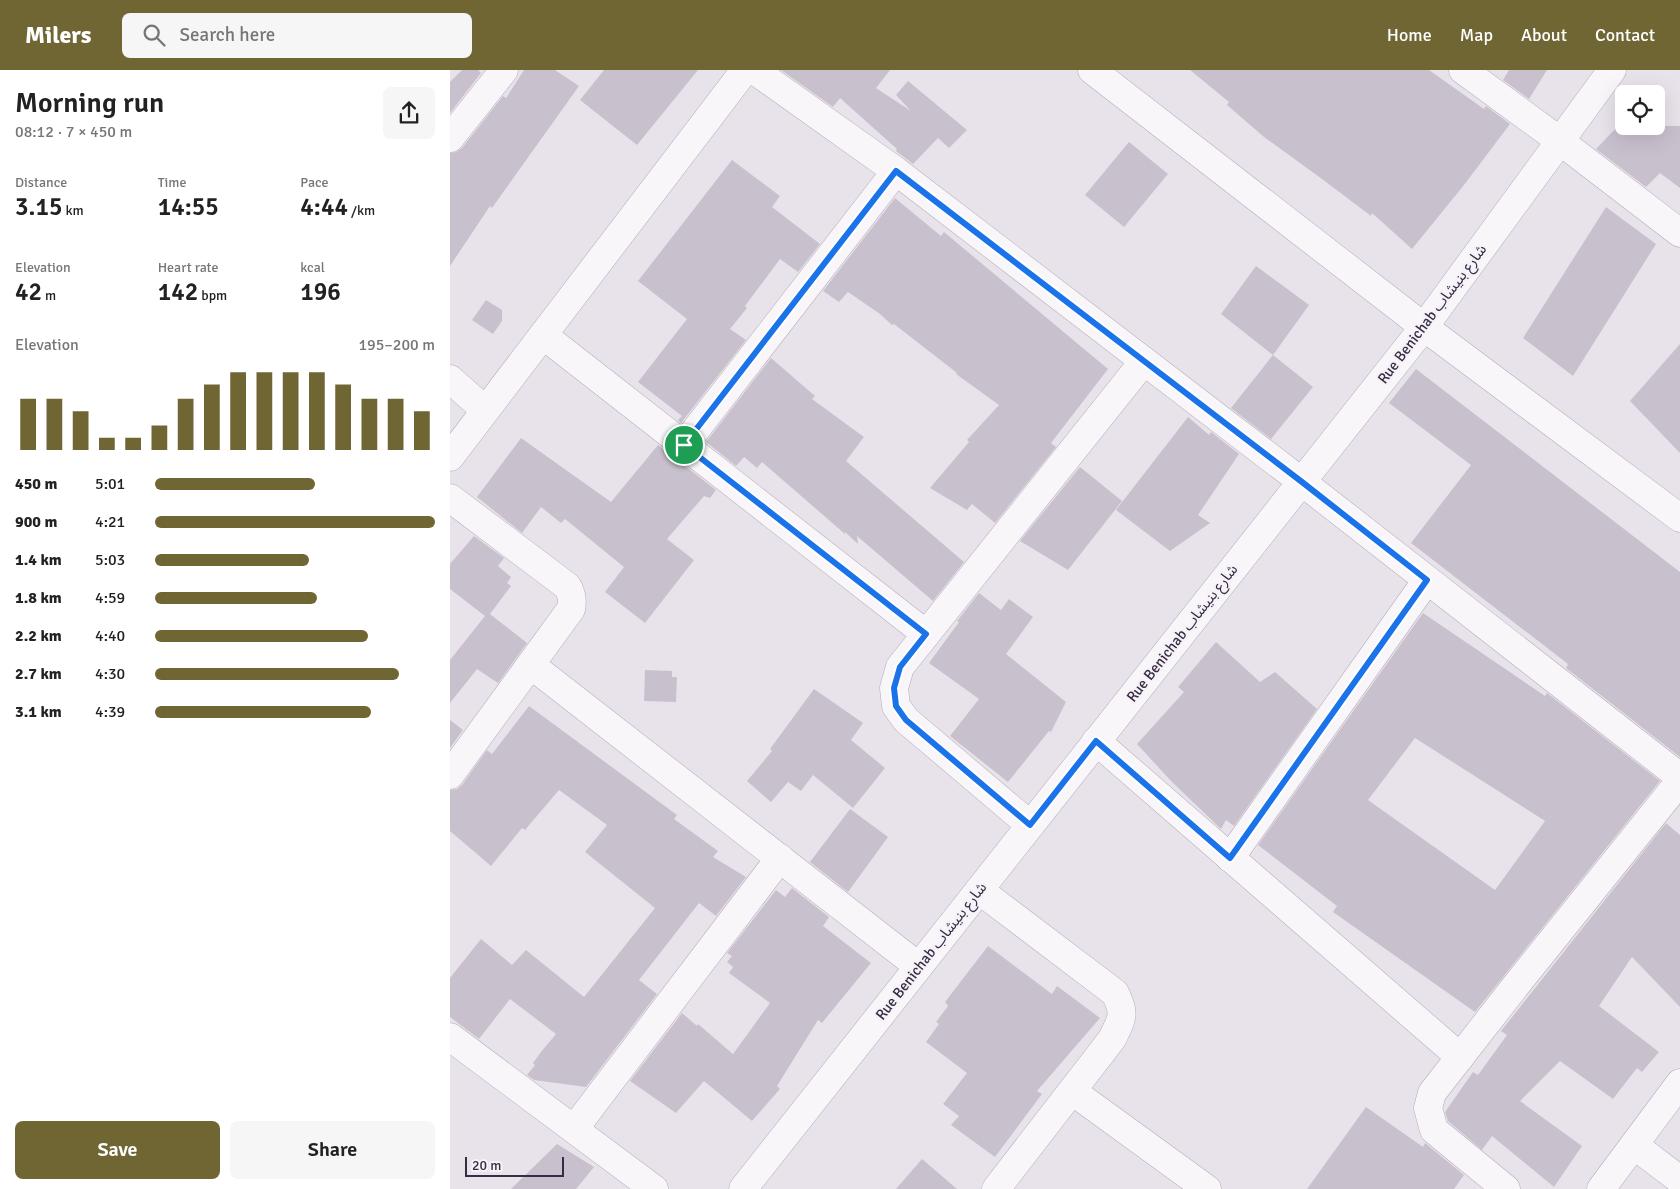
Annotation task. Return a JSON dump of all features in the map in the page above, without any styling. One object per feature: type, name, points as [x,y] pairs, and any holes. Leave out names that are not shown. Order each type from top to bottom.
[{"type":"street","points":[[450,138],[504,70]]},
{"type":"street","points":[[450,457],[744,70]]},
{"type":"street","points":[[754,70],[896,171],[1302,482],[1680,776]]},
{"type":"street","points":[[1092,70],[1424,327],[1680,518]]},
{"type":"street","points":[[1463,70],[1680,233]]},
{"type":"street","name":"Rue Benichab شارع بنيشاب","points":[[742,1189],[1424,327],[1612,70]]},
{"type":"street","points":[[684,445],[896,171]]},
{"type":"street","points":[[543,335],[926,634]]},
{"type":"street","points":[[1030,825],[906,720],[896,706],[894,688],[900,667],[1144,361]]},
{"type":"street","points":[[450,379],[485,410]]},
{"type":"street","points":[[450,498],[567,586],[572,600],[571,609],[450,775]]},
{"type":"street","points":[[1230,858],[1427,580]]},
{"type":"street","points":[[531,665],[918,966]]},
{"type":"street","points":[[1096,741],[1460,1057]]},
{"type":"street","points":[[1506,1189],[1434,1130],[1428,1108],[1432,1093],[1680,781]]},
{"type":"street","points":[[574,1129],[780,858]]},
{"type":"street","points":[[979,890],[1115,993],[1122,1006],[1122,1018],[1112,1039],[996,1189]]},
{"type":"street","points":[[450,1037],[654,1189]]},
{"type":"street","points":[[1601,1189],[1680,1083]]},
{"type":"street","points":[[1072,1091],[1206,1189]]},
{"type":"street","points":[[1634,1145],[1680,1180]]},
{"type":"building","points":[[462,70],[478,70],[481,73],[450,113],[450,82]]},
{"type":"building","points":[[524,70],[555,70],[579,86],[492,208],[490,206],[450,266],[450,153],[462,148],[503,96],[506,98]]},
{"type":"building","points":[[604,70],[698,70],[637,145],[580,100]]},
{"type":"building","points":[[781,70],[890,70],[876,88],[911,111],[896,95],[908,81],[967,130],[949,148],[938,138],[913,164],[896,151],[897,149],[840,98],[833,107]]},
{"type":"building","points":[[1190,70],[1429,70],[1484,109],[1486,106],[1510,124],[1412,249],[1372,213],[1371,216],[1264,137],[1227,105],[1229,102]]},
{"type":"building","points":[[1509,70],[1547,70],[1529,99],[1503,80]]},
{"type":"building","points":[[1665,126],[1680,126],[1680,188],[1660,173],[1646,187],[1596,149],[1615,129],[1615,135],[1665,135]]},
{"type":"building","points":[[1129,142],[1168,174],[1124,227],[1085,195]]},
{"type":"building","points":[[732,160],[780,196],[772,207],[820,244],[798,272],[780,259],[745,306],[747,308],[730,329],[746,340],[681,423],[678,420],[682,416],[638,382],[687,319],[638,281]]},
{"type":"building","points":[[895,198],[941,236],[944,232],[1108,369],[1051,443],[1056,447],[995,523],[972,504],[967,510],[930,488],[969,442],[967,440],[999,405],[956,374],[894,324],[892,325],[880,314],[848,292],[839,302],[823,291]]},
{"type":"building","points":[[1606,207],[1656,244],[1573,376],[1523,338]]},
{"type":"building","points":[[1256,266],[1309,305],[1273,355],[1221,314]]},
{"type":"building","points":[[486,300],[502,310],[502,321],[493,334],[472,320]]},
{"type":"building","points":[[1680,344],[1680,453],[1630,401]]},
{"type":"building","points":[[1273,355],[1313,387],[1271,439],[1231,408]]},
{"type":"building","points":[[771,358],[815,396],[812,399],[864,437],[846,461],[964,562],[933,601],[857,536],[858,544],[845,532],[845,534],[762,462],[757,468],[744,457],[736,466],[706,442]]},
{"type":"building","points":[[1416,369],[1680,572],[1680,757],[1566,668],[1568,664],[1411,543],[1471,465],[1389,403]]},
{"type":"building","points":[[1188,417],[1209,435],[1211,432],[1239,454],[1198,515],[1210,523],[1170,551],[1116,510]]},
{"type":"building","points":[[521,438],[611,502],[658,445],[716,490],[710,498],[704,496],[667,539],[694,560],[645,623],[605,592],[624,567],[565,519],[561,523],[541,507],[522,533],[477,497]]},
{"type":"building","points":[[1080,467],[1122,501],[1068,570],[1020,541]]},
{"type":"building","points":[[474,536],[504,558],[498,566],[511,577],[507,583],[511,586],[490,614],[527,643],[498,683],[477,669],[450,703],[450,660],[485,616],[450,589],[450,564]]},
{"type":"building","points":[[979,593],[1001,610],[1009,599],[1033,617],[1006,654],[1066,702],[1051,732],[1049,731],[1008,782],[950,736],[979,699],[929,663],[959,622],[957,621]]},
{"type":"building","points":[[1423,613],[1545,696],[1547,693],[1660,781],[1475,1012],[1333,912],[1337,906],[1258,845]],"holes":[[[1415,738],[1545,821],[1495,890],[1368,800]]]},
{"type":"building","points":[[1216,642],[1260,682],[1275,672],[1317,709],[1234,826],[1226,820],[1221,829],[1171,781],[1137,744],[1184,692],[1178,687]]},
{"type":"building","points":[[645,670],[672,671],[672,677],[677,677],[676,702],[644,701]]},
{"type":"building","points":[[814,689],[863,723],[851,740],[885,768],[853,808],[813,775],[801,791],[788,782],[771,802],[747,781],[772,751],[770,749]]},
{"type":"building","points":[[529,706],[677,815],[674,819],[718,851],[713,857],[746,877],[716,916],[699,903],[639,980],[657,994],[586,1087],[534,1080],[527,1075],[535,1065],[533,1063],[556,1034],[510,999],[479,1039],[450,1017],[450,978],[481,939],[512,965],[526,950],[584,997],[655,908],[585,852],[607,825],[559,790],[525,830],[522,828],[491,866],[450,831],[450,790],[457,789],[462,785],[487,750],[492,754]]},
{"type":"building","points":[[450,720],[463,730],[450,748]]},
{"type":"building","points":[[850,809],[888,837],[848,892],[810,862]]},
{"type":"building","points":[[1666,823],[1680,835],[1680,1007],[1632,957],[1599,1006],[1659,1052],[1642,1072],[1637,1068],[1613,1099],[1560,1061],[1520,1101],[1582,1146],[1554,1187],[1492,1136],[1482,1150],[1448,1121],[1445,1112],[1473,1072],[1478,1075],[1507,1035],[1501,1031]]},
{"type":"building","points":[[792,888],[829,917],[823,926],[871,963],[822,1023],[818,1020],[777,1086],[780,1089],[752,1121],[704,1081],[676,1113],[630,1081],[682,1013],[733,1054],[770,1003],[729,973],[733,967],[727,962],[732,956],[727,953],[776,890],[785,897]]},
{"type":"building","points":[[988,946],[1052,994],[1057,986],[1100,1018],[1037,1091],[1042,1094],[995,1157],[951,1125],[959,1116],[943,1104],[967,1073],[926,1042],[939,1024],[936,1022],[948,1006],[945,1002]]},
{"type":"building","points":[[1366,1107],[1423,1147],[1425,1143],[1464,1175],[1454,1189],[1307,1189]]},
{"type":"building","points":[[557,1144],[594,1167],[576,1189],[511,1189]]},
{"type":"building","points":[[922,1159],[957,1189],[896,1189]]},
{"type":"route","points":[[896,171],[1427,580],[1230,858],[1096,741],[1030,825],[906,720],[896,706],[894,688],[900,667],[926,634],[684,445],[896,171]]}]
